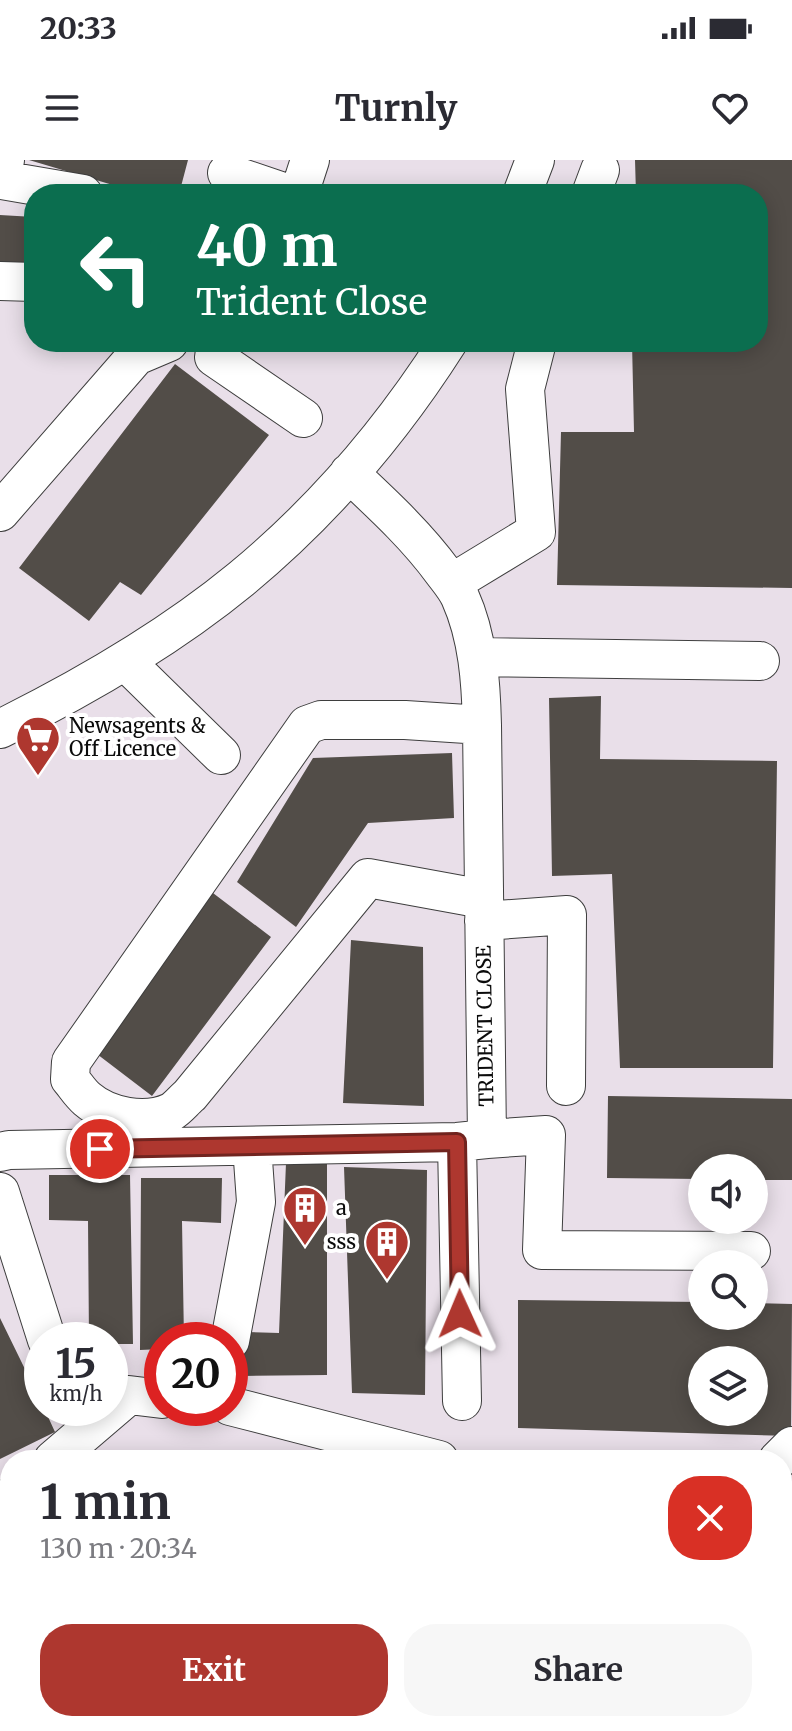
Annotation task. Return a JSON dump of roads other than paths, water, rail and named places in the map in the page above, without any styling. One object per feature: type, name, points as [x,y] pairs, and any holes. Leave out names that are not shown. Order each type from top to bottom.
[{"type":"street","points":[[5,160],[1,180],[24,184]]},
{"type":"street","points":[[302,184],[310,160]]},
{"type":"street","points":[[526,184],[535,160]]},
{"type":"street","points":[[226,176],[254,184]]},
{"type":"street","points":[[0,281],[24,282]]},
{"type":"street","points":[[0,512],[136,356],[145,352]]},
{"type":"street","points":[[217,352],[214,357],[303,418]]},
{"type":"street","points":[[0,729],[125,661],[243,578],[291,534],[349,473],[406,403],[441,352]]},
{"type":"street","points":[[452,583],[536,532],[525,389],[534,352]]},
{"type":"street","name":"TRIDENT CLOSE","points":[[349,473],[416,538],[452,583],[467,614],[480,680],[483,910],[462,1401]]},
{"type":"street","points":[[477,657],[760,661]]},
{"type":"street","points":[[125,661],[221,755]]},
{"type":"street","points":[[482,725],[405,720],[321,720],[307,725],[71,1062],[70,1079],[85,1098],[103,1110],[125,1118],[172,1112],[190,1095],[368,878],[483,910],[567,915],[566,1086]]},
{"type":"street","points":[[0,1152],[472,1140],[546,1135],[542,1250],[688,1251]]},
{"type":"street","points":[[234,1322],[256,1202],[252,1146]]},
{"type":"street","points":[[0,1192],[41,1322]]},
{"type":"street","points":[[65,1450],[129,1395],[144,1397]]},
{"type":"street","points":[[248,1411],[400,1450]]},
{"type":"place","name":"Newsagents & Off Licence","points":[[38,777]]},
{"type":"place","name":"a","points":[[305,1247]]},
{"type":"place","name":"sss","points":[[387,1281]]}]
